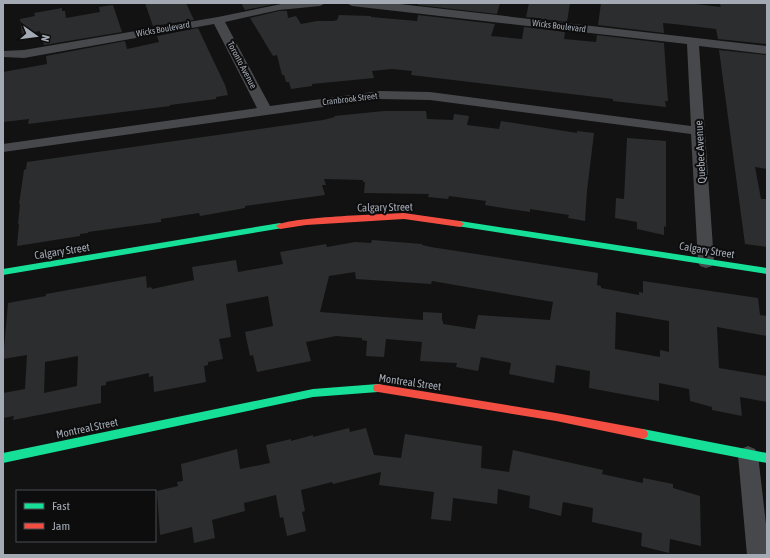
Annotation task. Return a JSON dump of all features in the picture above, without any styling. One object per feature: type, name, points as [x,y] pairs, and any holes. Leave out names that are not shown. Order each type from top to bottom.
[{"type":"street","name":"Wicks Boulevard","points":[[5,54],[24,54],[218,20],[279,7],[320,3]]},
{"type":"street","name":"Wicks Boulevard","points":[[352,3],[441,7],[693,42],[767,50]]},
{"type":"street","name":"Toronto Avenue","points":[[218,20],[265,110]]},
{"type":"street","name":"Quebec Avenue","points":[[693,42],[706,262]]},
{"type":"street","name":"Cranbrook Street","points":[[3,148],[380,95],[430,96],[699,131]]},
{"type":"street","name":"Calgary Street","points":[[3,272],[306,222],[404,216],[767,271]]},
{"type":"street","name":"Montreal Street","points":[[3,458],[313,393],[376,388],[556,417],[757,456]]},
{"type":"street","points":[[757,456],[758,555]]},
{"type":"building","points":[[145,3],[186,3],[194,20],[153,26]]},
{"type":"building","points":[[241,3],[279,3],[245,10]]},
{"type":"building","points":[[418,3],[500,3],[497,14],[418,5]]},
{"type":"building","points":[[529,3],[570,3],[567,22],[526,17]]},
{"type":"building","points":[[601,3],[687,3],[721,7],[719,3],[767,3],[767,44],[718,39],[716,29],[674,24],[663,23],[664,33],[598,25]]},
{"type":"building","points":[[113,5],[122,32],[44,45],[40,31],[22,34],[20,19],[35,16],[34,13],[62,8],[62,11],[65,11],[66,18],[100,12],[99,7]]},
{"type":"building","points":[[279,11],[287,11],[288,18],[296,16],[301,24],[317,21],[333,21],[337,20],[339,15],[371,16],[417,21],[418,15],[495,24],[491,36],[522,39],[524,27],[565,32],[564,39],[596,42],[597,35],[664,43],[668,101],[665,101],[666,107],[613,101],[613,99],[411,75],[412,71],[392,69],[372,71],[374,78],[312,84],[312,86],[291,89],[289,82],[286,82],[284,75],[282,75],[277,55],[273,56],[250,18]]},
{"type":"building","points":[[198,28],[225,85],[228,95],[216,97],[216,99],[170,106],[28,124],[29,119],[3,122],[3,72],[47,64],[46,56],[125,41],[127,49],[159,42],[157,36]]},
{"type":"building","points":[[719,50],[767,55],[767,169],[755,167],[761,199],[767,199],[767,247],[745,244]]},
{"type":"building","points":[[384,111],[426,111],[427,119],[453,120],[454,114],[469,116],[467,125],[499,129],[501,121],[577,133],[577,131],[594,133],[585,221],[568,218],[569,215],[530,209],[530,212],[503,208],[485,205],[486,201],[449,196],[448,199],[428,197],[429,194],[364,193],[365,182],[363,182],[363,180],[324,179],[326,185],[322,185],[325,195],[245,206],[245,208],[200,216],[199,213],[161,219],[161,222],[88,232],[80,234],[80,236],[17,246],[19,204],[24,170],[26,169],[27,162],[323,120],[335,117],[334,116]]},
{"type":"building","points":[[627,138],[666,141],[666,227],[664,226],[664,235],[637,229],[637,222],[615,218],[616,198],[624,199]]},
{"type":"building","points":[[372,240],[422,244],[431,247],[598,273],[597,285],[601,286],[601,288],[639,295],[639,292],[643,293],[643,281],[758,298],[760,315],[767,316],[767,336],[717,327],[719,368],[767,376],[767,402],[740,397],[742,416],[712,410],[712,407],[690,401],[689,389],[659,383],[659,401],[589,388],[590,371],[556,365],[554,383],[509,374],[511,363],[481,357],[478,371],[456,367],[457,363],[420,361],[422,342],[386,339],[384,357],[366,356],[367,341],[362,340],[362,338],[336,336],[306,342],[311,361],[257,372],[253,355],[250,356],[245,332],[273,326],[268,296],[226,304],[231,337],[219,339],[223,359],[208,362],[208,365],[204,366],[206,382],[154,392],[153,376],[149,377],[149,373],[106,382],[106,385],[101,386],[101,403],[13,420],[14,416],[3,418],[3,393],[25,389],[27,355],[3,359],[8,303],[46,296],[46,294],[146,276],[147,288],[151,287],[152,289],[194,280],[192,267],[236,260],[238,272],[283,264],[280,252],[326,244],[327,247],[355,242],[371,243]],"holes":[[[355,272],[356,279],[431,284],[432,281],[553,302],[550,320],[478,315],[475,329],[443,324],[442,313],[423,312],[423,320],[320,312],[329,276]],[[616,312],[669,321],[669,352],[660,350],[660,357],[615,349]],[[78,356],[77,386],[44,393],[45,362]]]},
{"type":"building","points":[[349,428],[350,432],[366,428],[374,455],[401,458],[405,434],[482,446],[481,468],[509,472],[513,450],[603,470],[602,474],[643,483],[643,478],[673,484],[673,488],[700,496],[701,546],[670,539],[669,553],[641,546],[642,533],[592,522],[593,508],[563,502],[561,516],[529,508],[530,496],[498,489],[497,504],[453,498],[451,521],[431,519],[434,492],[379,485],[381,472],[301,490],[305,511],[302,512],[306,531],[287,536],[283,517],[280,518],[276,495],[244,503],[245,511],[212,520],[215,538],[194,543],[192,527],[160,535],[157,491],[178,486],[177,482],[183,481],[181,464],[237,449],[240,469],[270,463],[266,445],[291,439],[291,441],[313,435],[313,437]]},
{"type":"traffic: fast","points":[[460,224],[767,271]]},
{"type":"traffic: fast","points":[[3,272],[280,226]]},
{"type":"traffic: fast","points":[[3,458],[313,393],[378,388]]},
{"type":"traffic: fast","points":[[643,434],[767,458]]},
{"type":"traffic: jam","points":[[280,226],[306,222],[404,216],[460,224]]},
{"type":"traffic: jam","points":[[378,388],[556,417],[643,434]]}]
